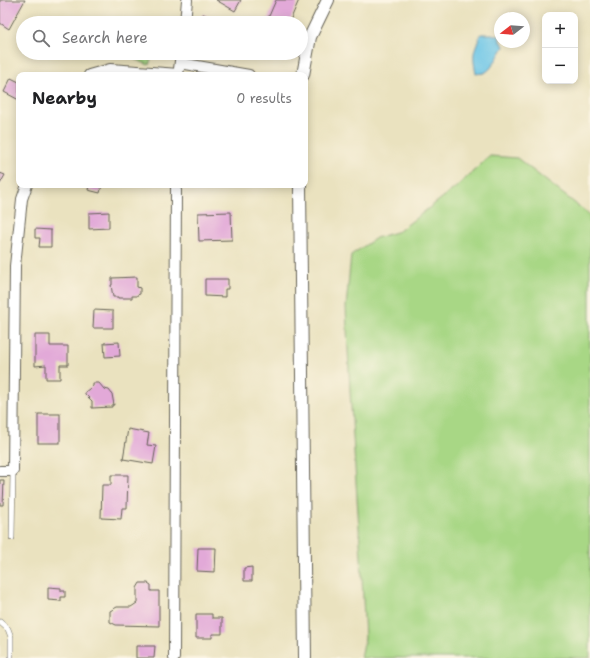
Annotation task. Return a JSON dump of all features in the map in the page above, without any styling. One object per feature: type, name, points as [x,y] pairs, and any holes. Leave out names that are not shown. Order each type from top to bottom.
[{"type":"street","points":[[186,16],[187,0]]},
{"type":"street","points":[[308,48],[310,37],[328,0]]},
{"type":"street","points":[[179,72],[181,60]]},
{"type":"street","points":[[189,60],[237,72]]},
{"type":"street","points":[[304,72],[306,60]]},
{"type":"street","points":[[102,72],[110,70],[144,72]]},
{"type":"street","points":[[0,470],[13,471],[15,266],[22,199],[26,188]]},
{"type":"street","points":[[174,658],[176,188]]},
{"type":"street","points":[[300,188],[305,658]]},
{"type":"lane","points":[[12,538],[13,471]]},
{"type":"lane","points":[[0,622],[8,629],[11,637],[11,658]]},
{"type":"green space","points":[[136,60],[151,60],[149,65]]},
{"type":"green space","points":[[490,156],[517,158],[590,215],[590,658],[361,658],[365,638],[346,307],[351,255],[376,238],[399,231],[455,188]]},
{"type":"water","points":[[481,34],[492,34],[494,35],[494,48],[503,48],[493,65],[484,73],[476,74],[474,53]]},
{"type":"building","points":[[0,0],[25,0],[9,29],[0,23]]},
{"type":"building","points":[[216,0],[241,0],[235,11]]},
{"type":"building","points":[[276,0],[299,0],[292,16],[269,16]]},
{"type":"building","points":[[11,78],[16,80],[16,98],[4,92]]},
{"type":"building","points":[[0,173],[5,175],[0,184]]},
{"type":"building","points":[[88,188],[101,188],[100,193],[88,190]]},
{"type":"building","points":[[109,212],[109,228],[89,229],[89,213]]},
{"type":"building","points":[[231,212],[232,240],[199,241],[198,213]]},
{"type":"building","points":[[35,229],[51,230],[51,247],[39,247],[40,238],[35,238]]},
{"type":"building","points":[[137,277],[137,287],[140,288],[140,294],[137,296],[132,296],[132,298],[113,297],[111,285],[112,278]]},
{"type":"building","points":[[205,279],[228,279],[228,289],[225,289],[225,297],[205,296]]},
{"type":"building","points":[[94,310],[113,311],[113,328],[93,328]]},
{"type":"building","points":[[35,335],[50,335],[50,346],[68,346],[68,365],[60,365],[60,379],[46,379],[46,365],[35,366]]},
{"type":"building","points":[[119,342],[120,356],[105,357],[104,343]]},
{"type":"building","points":[[93,383],[99,383],[104,389],[109,390],[112,394],[114,405],[112,405],[112,407],[92,408],[92,401],[85,394],[85,392],[93,386]]},
{"type":"building","points":[[38,414],[60,414],[60,443],[38,443]]},
{"type":"building","points":[[128,429],[149,433],[147,445],[156,446],[153,464],[123,459]]},
{"type":"building","points":[[111,475],[128,475],[127,508],[122,508],[121,519],[101,518],[102,485],[111,485]]},
{"type":"building","points":[[0,480],[4,480],[3,505],[0,505]]},
{"type":"building","points":[[198,548],[216,548],[215,572],[197,571]]},
{"type":"building","points":[[252,567],[252,581],[244,581],[244,568]]},
{"type":"building","points":[[140,583],[148,583],[151,585],[151,591],[159,591],[159,626],[116,625],[110,622],[110,611],[117,607],[131,607],[137,603],[137,588]]},
{"type":"building","points":[[48,587],[61,588],[61,591],[65,591],[65,597],[61,597],[61,601],[48,600]]},
{"type":"building","points":[[196,614],[212,614],[212,618],[222,618],[222,634],[212,634],[212,638],[196,638]]},
{"type":"building","points":[[136,646],[155,646],[154,658],[136,658]]}]
